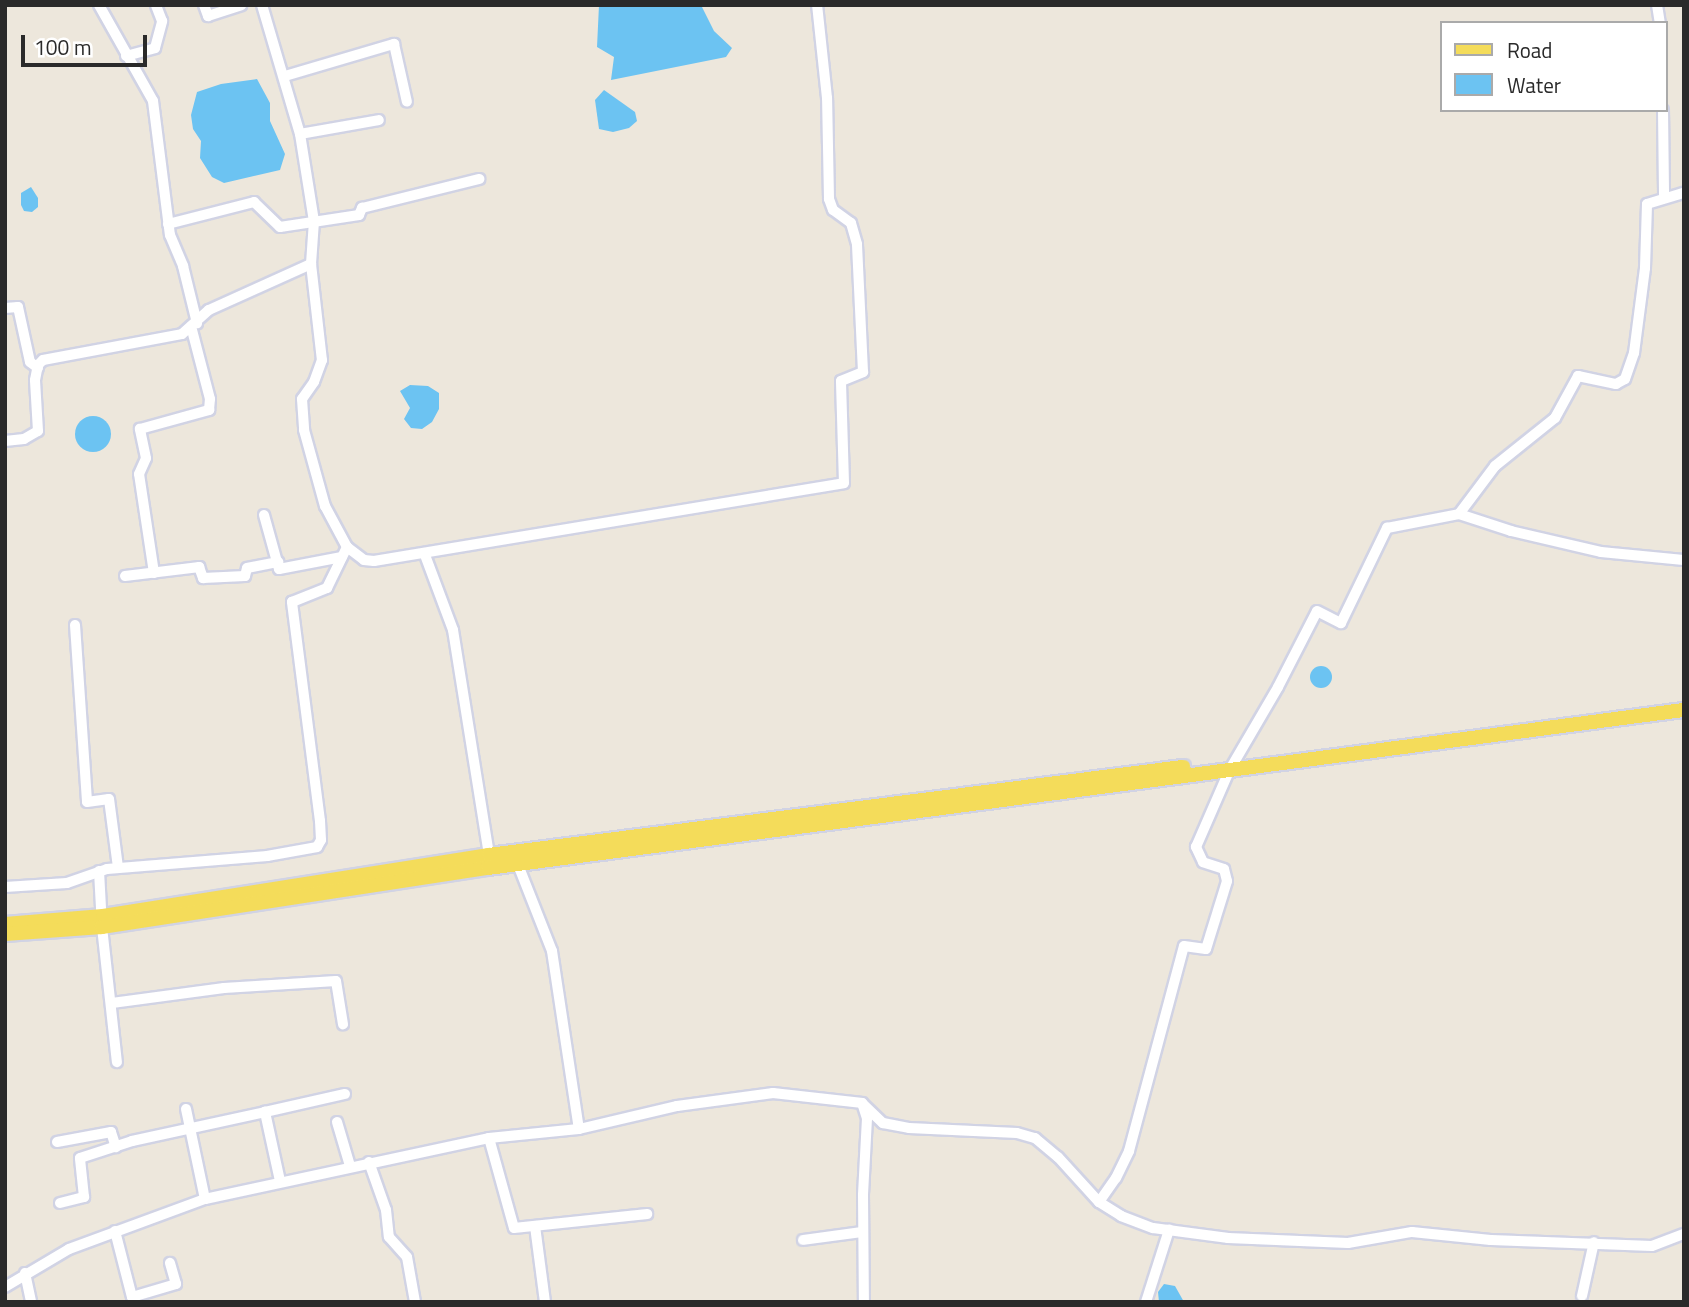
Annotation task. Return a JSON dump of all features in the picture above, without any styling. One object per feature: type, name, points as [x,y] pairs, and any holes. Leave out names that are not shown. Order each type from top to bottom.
[{"type":"main road","points":[[1232,766],[1684,701]]},
{"type":"main road","points":[[5,934],[102,922],[516,859],[1684,710]]},
{"type":"main road","points":[[5,924],[102,922],[489,855],[516,859]]},
{"type":"street","points":[[99,5],[153,101],[168,223],[210,399],[209,410],[140,429],[146,458],[139,474],[154,573]]},
{"type":"street","points":[[126,56],[155,48],[162,21],[156,5]]},
{"type":"street","points":[[204,5],[208,16],[241,5]]},
{"type":"street","points":[[262,5],[300,134],[314,221],[311,264],[322,360],[314,382],[302,399],[304,430],[325,506],[345,552]]},
{"type":"street","points":[[264,516],[279,569],[345,552],[364,560],[425,555],[844,483],[841,381],[863,372],[857,244],[851,223],[833,210],[829,199],[827,98],[817,5]]},
{"type":"street","points":[[285,76],[394,44],[407,103]]},
{"type":"street","points":[[1663,112],[1664,198]]},
{"type":"street","points":[[300,134],[379,120]]},
{"type":"street","points":[[168,223],[254,202],[280,227],[359,215],[362,208],[480,178]]},
{"type":"street","points":[[1459,514],[1495,466],[1555,418],[1578,376],[1616,384],[1625,379],[1633,353],[1644,268],[1647,204],[1684,193]]},
{"type":"street","points":[[5,441],[24,439],[38,431],[35,380],[43,359],[182,334],[209,310],[311,264]]},
{"type":"street","points":[[5,308],[18,307],[30,362],[38,368]]},
{"type":"street","points":[[1099,1202],[1116,1178],[1129,1151],[1184,946],[1206,949],[1227,881],[1224,869],[1203,862],[1196,847],[1232,766],[1278,687],[1317,611],[1340,623],[1387,528],[1459,514],[1511,531],[1601,552],[1684,560]]},
{"type":"street","points":[[5,887],[67,883],[118,867],[267,856],[317,847],[321,840],[320,821],[292,602],[327,588],[345,552]]},
{"type":"street","points":[[425,555],[453,630],[489,855]]},
{"type":"street","points":[[125,576],[199,568],[202,578],[246,576],[247,568],[278,562]]},
{"type":"street","points":[[75,625],[87,802],[109,799],[118,867]]},
{"type":"street","points":[[516,859],[552,951],[579,1129]]},
{"type":"street","points":[[99,871],[117,1062]]},
{"type":"street","points":[[112,1003],[223,988],[335,981],[343,1024]]},
{"type":"street","points":[[5,1287],[69,1249],[205,1199],[489,1138],[579,1129],[677,1105],[772,1093],[862,1102],[883,1123],[909,1128],[1017,1133],[1035,1138],[1058,1157],[1099,1202],[1121,1216],[1169,1230],[1284,1241],[1349,1243],[1412,1232],[1491,1240],[1652,1246],[1684,1234]]},
{"type":"street","points":[[60,1203],[84,1197],[80,1158],[189,1128],[345,1094]]},
{"type":"street","points":[[862,1102],[867,1118],[862,1232],[864,1302]]},
{"type":"street","points":[[186,1109],[205,1199]]},
{"type":"street","points":[[265,1112],[280,1181]]},
{"type":"street","points":[[337,1122],[350,1166]]},
{"type":"street","points":[[57,1142],[111,1132],[116,1147]]},
{"type":"street","points":[[489,1138],[514,1228],[647,1214]]},
{"type":"street","points":[[369,1162],[386,1210],[389,1237],[407,1257],[415,1302]]},
{"type":"street","points":[[535,1226],[545,1302]]},
{"type":"street","points":[[1146,1302],[1169,1230]]},
{"type":"street","points":[[115,1231],[132,1297],[176,1284],[170,1263]]},
{"type":"street","points":[[803,1240],[862,1232]]},
{"type":"street","points":[[1582,1296],[1594,1242]]},
{"type":"street","points":[[25,1273],[31,1302]]},
{"type":"water","points":[[599,5],[701,5],[714,31],[732,48],[726,57],[611,80],[614,57],[597,47]]},
{"type":"water","points":[[257,79],[270,103],[270,121],[285,154],[280,170],[224,183],[212,177],[200,158],[201,141],[193,129],[191,115],[197,92],[221,84]]},
{"type":"water","points":[[604,90],[635,112],[637,121],[629,128],[613,132],[599,129],[595,100]]},
{"type":"water","points":[[31,187],[38,198],[38,207],[32,212],[24,211],[21,205],[21,193]]},
{"type":"water","points":[[410,385],[428,386],[439,393],[439,409],[432,422],[422,429],[411,428],[404,419],[410,408],[400,391]]},
{"type":"water","points":[[93,416],[106,421],[111,434],[106,447],[93,452],[80,447],[75,434],[80,421]]},
{"type":"water","points":[[1317,666],[1325,666],[1332,673],[1332,681],[1325,688],[1317,688],[1310,681],[1310,673]]},
{"type":"water","points":[[1164,1284],[1175,1286],[1184,1302],[1159,1302],[1158,1292]]}]
